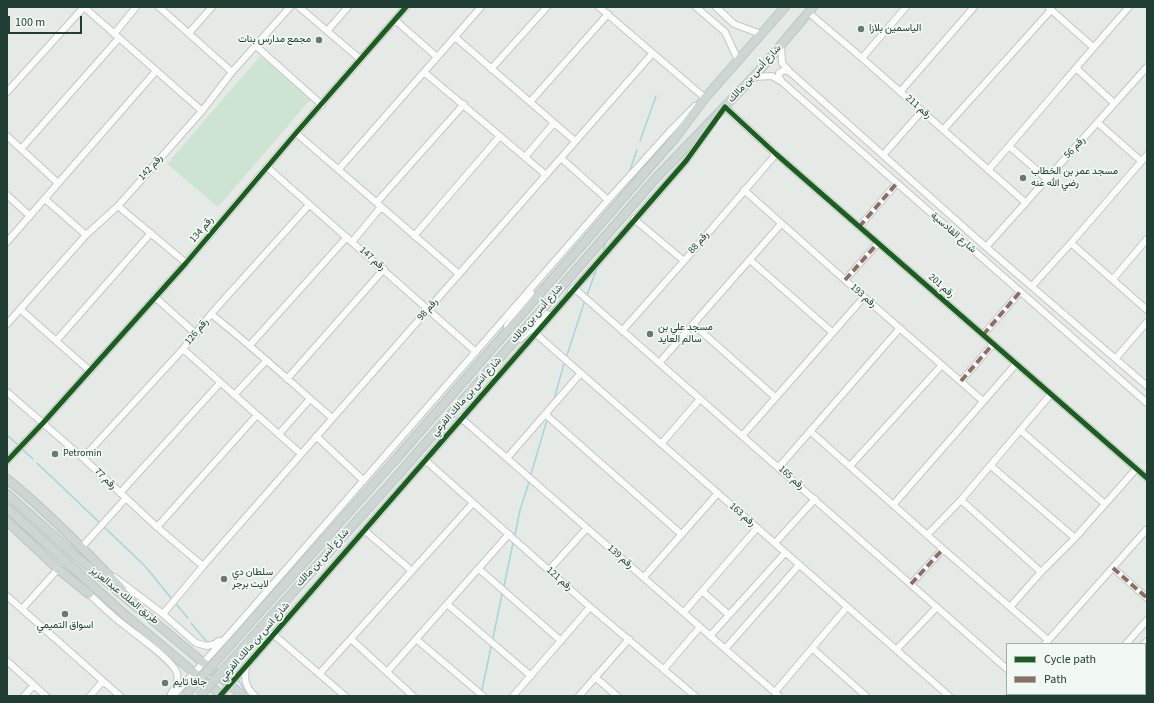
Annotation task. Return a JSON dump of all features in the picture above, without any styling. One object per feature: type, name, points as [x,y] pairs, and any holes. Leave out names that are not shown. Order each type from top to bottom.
[{"type":"main road","name":"شارع أنس بن مالك","points":[[185,696],[396,459],[676,138],[705,98],[785,7]]},
{"type":"main road","name":"شارع أنس بن مالك","points":[[200,696],[398,474],[656,178],[754,77],[811,10]]},
{"type":"main road","points":[[7,479],[31,499],[100,565],[142,610]]},
{"type":"main road","name":"طريق الملك عبدالعزيز","points":[[7,494],[87,566],[142,610],[243,696]]},
{"type":"main road","name":"طريق الملك عبدالعزيز","points":[[7,508],[123,613],[221,696]]},
{"type":"main road","points":[[7,522],[58,569],[89,594]]},
{"type":"main road","points":[[75,582],[123,613]]},
{"type":"street","points":[[7,92],[84,7],[202,111]]},
{"type":"street","points":[[21,149],[116,36],[136,7]]},
{"type":"street","points":[[159,7],[232,72]]},
{"type":"street","points":[[189,33],[212,7]]},
{"type":"street","name":"رقم 142","points":[[7,324],[86,235],[118,206],[202,111],[232,72],[290,7]]},
{"type":"street","points":[[299,7],[360,59]]},
{"type":"street","points":[[327,31],[348,7]]},
{"type":"street","name":"رقم 134","points":[[7,461],[90,371],[186,262],[406,7]]},
{"type":"street","points":[[339,169],[481,7]]},
{"type":"street","points":[[491,69],[547,7]]},
{"type":"street","points":[[173,696],[233,630],[672,128],[705,98],[599,7]]},
{"type":"street","points":[[696,7],[725,32],[738,60]]},
{"type":"street","points":[[716,7],[734,24],[761,34]]},
{"type":"street","points":[[862,58],[906,7]]},
{"type":"street","points":[[900,92],[974,7]]},
{"type":"street","points":[[943,130],[1049,8],[1093,47]]},
{"type":"street","points":[[988,170],[1076,69],[1125,8]]},
{"type":"street","name":"رقم 211","points":[[811,10],[900,92],[1026,202]]},
{"type":"street","points":[[530,102],[608,14]]},
{"type":"street","points":[[395,20],[437,57]]},
{"type":"street","points":[[725,32],[733,30],[734,24]]},
{"type":"street","points":[[455,37],[575,141]]},
{"type":"street","name":"شارع القادسية","points":[[781,45],[782,63],[790,72],[986,247],[1147,386]]},
{"type":"street","points":[[256,46],[322,104]]},
{"type":"street","name":"رقم 98","points":[[163,614],[316,436],[652,54]]},
{"type":"street","name":"رقم 56","points":[[986,247],[1147,67]]},
{"type":"street","points":[[1076,69],[1114,103]]},
{"type":"street","points":[[782,82],[778,73],[785,70],[790,72]]},
{"type":"street","points":[[7,242],[156,71]]},
{"type":"street","points":[[424,72],[464,104],[546,175]]},
{"type":"street","name":"شارع القادسية","points":[[754,77],[772,76],[782,82],[1147,403]]},
{"type":"street","points":[[352,242],[379,205],[464,104]]},
{"type":"street","name":"رقم 201","points":[[725,107],[859,227],[1147,478]]},
{"type":"street","name":"شارع انس بن مالك الفرعي","points":[[221,696],[273,634],[686,161],[725,107]]},
{"type":"street","points":[[883,155],[922,111]]},
{"type":"street","points":[[525,157],[554,123]]},
{"type":"street","points":[[1098,123],[1141,162]]},
{"type":"street","points":[[296,133],[459,274]]},
{"type":"street","points":[[7,136],[58,183]]},
{"type":"street","points":[[414,236],[500,136]]},
{"type":"street","points":[[1009,146],[1047,179]]},
{"type":"street","name":"رقم 88","points":[[622,330],[776,154]]},
{"type":"street","points":[[1032,286],[1147,155]]},
{"type":"street","points":[[561,158],[608,200]]},
{"type":"street","name":"رقم 147","points":[[267,167],[476,352]]},
{"type":"street","points":[[859,227],[897,183]]},
{"type":"street","name":"رقم 193","points":[[744,190],[983,401]]},
{"type":"street","points":[[7,195],[30,216]]},
{"type":"street","points":[[45,199],[86,235]]},
{"type":"street","name":"رقم 126","points":[[83,458],[183,349],[211,314],[309,205]]},
{"type":"street","points":[[118,206],[186,262]]},
{"type":"street","points":[[634,219],[684,260]]},
{"type":"street","points":[[659,363],[781,224]]},
{"type":"street","points":[[56,340],[151,233]]},
{"type":"street","points":[[250,346],[347,237]]},
{"type":"street","points":[[1113,279],[1147,239]]},
{"type":"street","points":[[845,280],[878,243]]},
{"type":"street","points":[[1071,243],[1147,310]]},
{"type":"street","points":[[477,366],[561,254]]},
{"type":"street","points":[[750,260],[832,332]]},
{"type":"street","points":[[287,379],[384,269]]},
{"type":"street","points":[[490,368],[574,288]]},
{"type":"street","name":"رقم 165","points":[[574,288],[1006,668]]},
{"type":"street","points":[[983,335],[1020,292]]},
{"type":"street","points":[[155,297],[196,334]]},
{"type":"street","points":[[742,436],[864,297]]},
{"type":"street","points":[[20,309],[90,371]]},
{"type":"street","points":[[211,314],[332,418]]},
{"type":"street","points":[[1116,358],[1147,322]]},
{"type":"street","points":[[693,324],[775,397]]},
{"type":"street","points":[[779,467],[900,328]]},
{"type":"street","name":"رقم 163","points":[[535,333],[949,696]]},
{"type":"street","points":[[961,381],[993,344]]},
{"type":"street","points":[[183,349],[301,454]]},
{"type":"street","points":[[234,395],[266,361]]},
{"type":"street","points":[[893,505],[1016,364]]},
{"type":"street","points":[[850,466],[942,365]]},
{"type":"street","points":[[507,458],[581,373]]},
{"type":"street","points":[[120,494],[220,383]]},
{"type":"street","name":"رقم 77","points":[[7,392],[83,458],[157,527],[203,566]]},
{"type":"street","points":[[927,535],[991,466],[1051,394]]},
{"type":"street","points":[[279,434],[310,399]]},
{"type":"street","points":[[661,444],[700,399]]},
{"type":"street","points":[[546,414],[681,534]]},
{"type":"street","points":[[157,527],[257,415]]},
{"type":"street","name":"رقم 139","points":[[461,418],[777,694]]},
{"type":"street","points":[[1020,430],[1105,504]]},
{"type":"street","points":[[810,431],[1010,607],[1047,642],[1147,529]]},
{"type":"street","points":[[316,436],[363,480]]},
{"type":"street","name":"رقم 121","points":[[425,460],[590,607],[694,696]]},
{"type":"street","points":[[991,466],[1075,538]]},
{"type":"street","points":[[1010,607],[1041,572],[1075,538],[1136,468]]},
{"type":"street","points":[[644,577],[718,493]]},
{"type":"street","points":[[81,548],[126,498]]},
{"type":"street","points":[[775,543],[815,499]]},
{"type":"street","points":[[961,500],[1041,572]]},
{"type":"street","points":[[320,673],[473,502]]},
{"type":"street","points":[[549,570],[587,528]]},
{"type":"street","points":[[684,612],[757,528]]},
{"type":"street","points":[[364,530],[412,571]]},
{"type":"street","points":[[386,672],[509,534]]},
{"type":"street","points":[[911,584],[943,549]]},
{"type":"street","points":[[710,636],[785,553]]},
{"type":"street","points":[[100,565],[163,614],[196,643],[202,646],[215,644],[233,630]]},
{"type":"street","points":[[725,649],[799,565]]},
{"type":"street","points":[[1113,568],[1147,598]]},
{"type":"street","points":[[22,609],[58,569]]},
{"type":"street","points":[[478,569],[561,641]]},
{"type":"street","points":[[702,591],[729,614]]},
{"type":"street","points":[[89,594],[172,665],[177,674],[177,681],[170,696]]},
{"type":"street","points":[[8,598],[120,696]]},
{"type":"street","points":[[447,604],[531,676]]},
{"type":"street","points":[[513,696],[590,607]]},
{"type":"street","points":[[777,694],[812,648],[848,607]]},
{"type":"street","points":[[897,649],[937,607]]},
{"type":"street","points":[[1127,643],[1147,620]]},
{"type":"street","points":[[664,669],[700,628]]},
{"type":"street","points":[[273,634],[345,696]]},
{"type":"street","points":[[351,639],[414,696]]},
{"type":"street","points":[[416,639],[483,696]]},
{"type":"street","points":[[579,696],[629,639]]},
{"type":"street","points":[[812,648],[866,696]]},
{"type":"street","points":[[7,662],[46,696]]},
{"type":"street","points":[[246,666],[244,677],[246,685],[255,696]]},
{"type":"street","points":[[596,677],[617,696]]},
{"type":"street","points":[[90,696],[103,681]]},
{"type":"street","points":[[24,696],[34,685]]},
{"type":"green space","points":[[260,56],[311,99],[218,207],[167,164]]},
{"type":"waterway","points":[[640,141],[656,96]]},
{"type":"waterway","points":[[630,170],[637,150]]},
{"type":"waterway","points":[[603,250],[606,241]]},
{"type":"waterway","points":[[587,295],[597,268]]},
{"type":"waterway","points":[[567,355],[584,303]]},
{"type":"waterway","points":[[554,399],[564,364]]},
{"type":"waterway","points":[[531,474],[547,420]]},
{"type":"waterway","points":[[7,435],[17,444]]},
{"type":"waterway","points":[[23,450],[33,459]]},
{"type":"waterway","points":[[37,463],[99,522]]},
{"type":"waterway","points":[[515,535],[520,510],[529,482]]},
{"type":"waterway","points":[[105,528],[145,566],[171,598]]},
{"type":"waterway","points":[[504,586],[513,543]]},
{"type":"waterway","points":[[493,638],[502,594]]},
{"type":"waterway","points":[[176,604],[188,618]]},
{"type":"waterway","points":[[191,623],[207,642]]},
{"type":"waterway","points":[[482,690],[491,647]]},
{"type":"waterway","points":[[228,668],[233,674]]},
{"type":"waterway","points":[[239,681],[246,692]]},
{"type":"marked path","points":[[859,227],[897,183]]},
{"type":"marked path","points":[[845,280],[878,243]]},
{"type":"marked path","points":[[983,335],[1020,292]]},
{"type":"marked path","points":[[961,381],[993,344]]},
{"type":"marked path","points":[[911,584],[943,549]]},
{"type":"marked path","points":[[1113,568],[1147,598]]},
{"type":"cycle path","points":[[7,461],[43,423],[186,263],[296,133],[406,7]]},
{"type":"cycle path","points":[[220,696],[686,161],[725,107],[776,154],[1147,478]]},
{"type":"place","name":"الياسمين بلازا","points":[[861,29]]},
{"type":"place","name":"مجمع مدارس بنات","points":[[319,40]]},
{"type":"place","name":"مسجد عمر بن الخطاب رضي الله عنه","points":[[1023,178]]},
{"type":"place","name":"مسجد علي بن سالم العايد","points":[[650,334]]},
{"type":"place","name":"Petromin","points":[[55,454]]},
{"type":"place","name":"سلطان دي لايت برجر","points":[[224,579]]},
{"type":"place","name":"اسواق التميمي","points":[[65,614]]},
{"type":"place","name":"جافا تايم","points":[[165,683]]}]
